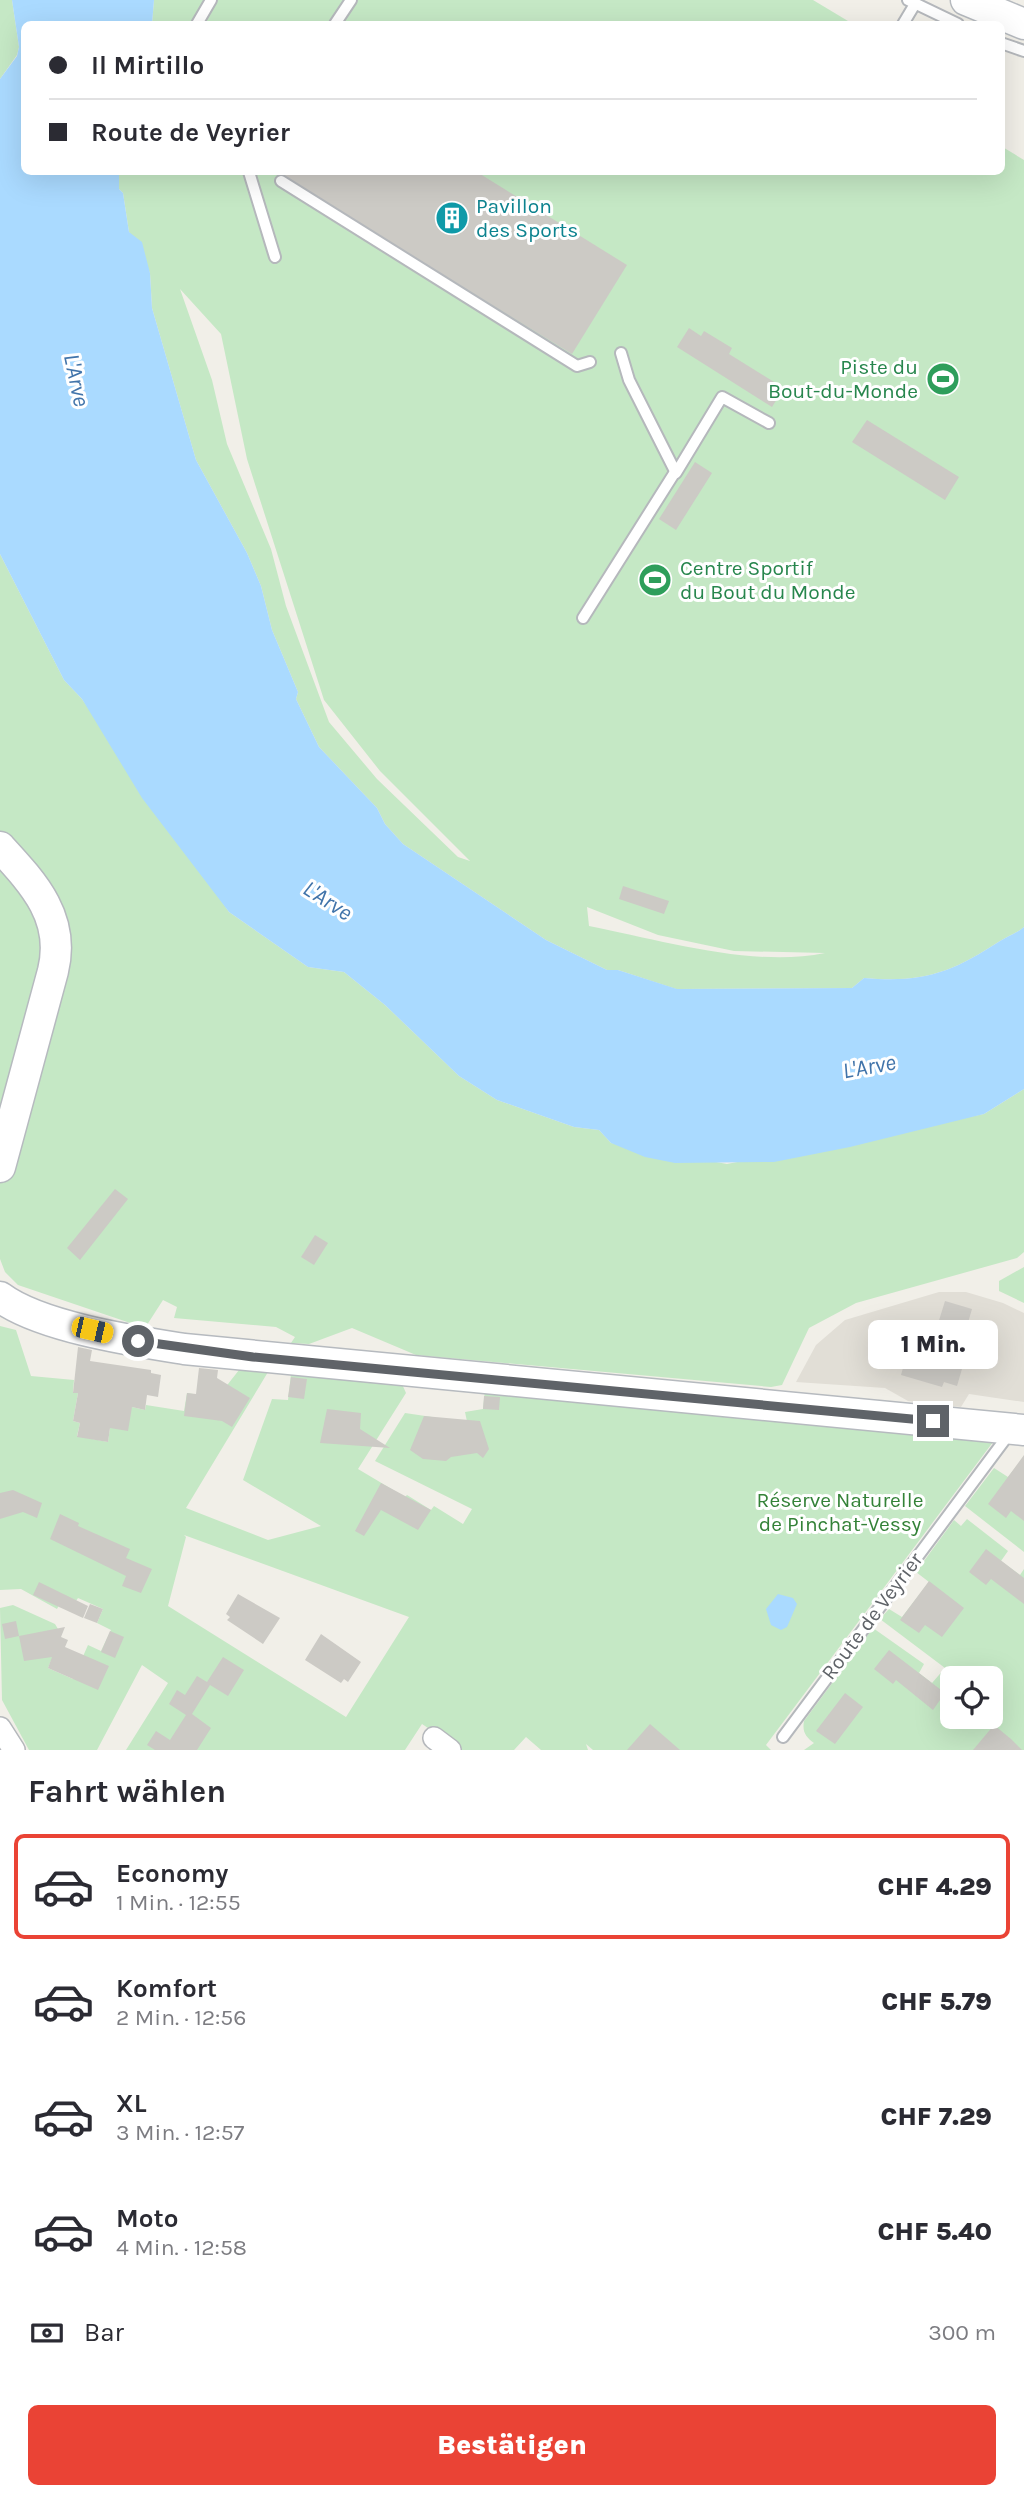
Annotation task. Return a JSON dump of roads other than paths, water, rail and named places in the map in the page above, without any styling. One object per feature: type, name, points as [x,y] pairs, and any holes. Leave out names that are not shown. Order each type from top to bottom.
[{"type":"main road","points":[[966,0],[1024,24]]},
{"type":"main road","points":[[0,847],[26,877],[50,914],[58,944],[0,1167]]},
{"type":"main road","name":"Route de Veyrier","points":[[0,1297],[19,1308],[55,1320],[184,1349],[1018,1429]]},
{"type":"street","points":[[0,1728],[14,1750]]},
{"type":"lane","points":[[199,21],[211,0]]},
{"type":"lane","points":[[337,21],[351,0]]},
{"type":"lane","points":[[905,21],[912,2],[952,21]]},
{"type":"lane","points":[[1005,44],[1024,51]]},
{"type":"lane","points":[[250,175],[275,257]]},
{"type":"lane","points":[[281,181],[577,366],[590,362]]},
{"type":"lane","points":[[621,353],[629,380],[675,472]]},
{"type":"lane","points":[[583,618],[722,397],[769,423]]},
{"type":"lane","name":"Route de Veyrier","points":[[783,1737],[1018,1429]]},
{"type":"water","name":"L'Arve","points":[[12,0],[154,0],[152,21],[21,21],[21,175],[119,175],[119,189],[123,193],[129,232],[142,242],[150,273],[152,308],[196,460],[247,553],[261,586],[272,630],[298,692],[296,699],[319,747],[377,808],[385,824],[403,844],[546,940],[607,970],[618,970],[677,989],[852,988],[864,978],[920,977],[966,961],[1024,927],[1024,1089],[984,1114],[850,1147],[774,1162],[675,1163],[645,1157],[611,1143],[599,1130],[574,1127],[497,1100],[459,1076],[385,1005],[344,972],[308,967],[229,912],[142,798],[82,699],[64,680],[0,554],[0,79],[17,56],[19,47]]},
{"type":"water","points":[[778,1594],[793,1598],[797,1604],[787,1627],[781,1630],[771,1625],[766,1609]]},
{"type":"place","name":"Pavillon des Sports","points":[[452,218]]},
{"type":"place","name":"Piste du Bout-du-Monde","points":[[943,379]]},
{"type":"place","name":"Centre Sportif du Bout du Monde","points":[[655,580]]},
{"type":"park label","name":"Réserve Naturelle de Pinchat-Vessy","points":[[840,1512]]}]
